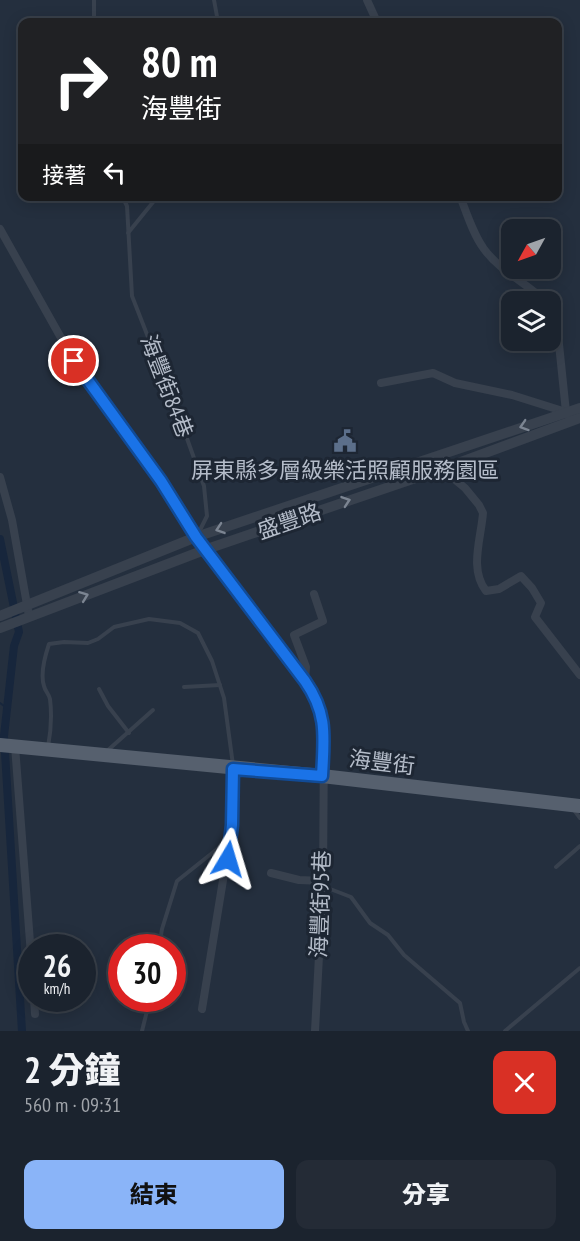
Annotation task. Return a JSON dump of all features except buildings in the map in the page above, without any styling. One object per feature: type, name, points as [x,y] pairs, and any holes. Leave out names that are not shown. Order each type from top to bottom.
[{"type":"main road","name":"海豐街","points":[[0,745],[322,776],[575,806]]},
{"type":"street","points":[[367,0],[375,18]]},
{"type":"street","points":[[462,201],[483,248],[532,291]]},
{"type":"street","name":"海豐街84巷","points":[[0,229],[74,361],[154,471],[196,537],[317,698],[322,716],[322,776]]},
{"type":"street","points":[[561,342],[575,419]]},
{"type":"street","points":[[381,383],[433,373],[455,383],[512,395],[575,419]]},
{"type":"street","name":"盛豐路","points":[[0,616],[28,611],[442,469],[575,419],[580,408]]},
{"type":"street","name":"盛豐路","points":[[0,627],[28,611],[196,537],[436,456],[575,419]]},
{"type":"street","points":[[436,456],[442,469],[465,488],[483,513],[476,566],[479,582],[486,591],[499,589],[521,576],[541,603],[535,617],[580,675]]},
{"type":"street","points":[[0,477],[12,519],[28,611]]},
{"type":"street","name":"海豐街84巷","points":[[305,681],[306,667],[294,634],[323,621],[314,594]]},
{"type":"street","points":[[15,746],[29,934]]},
{"type":"street","points":[[202,1010],[232,825],[233,769]]},
{"type":"street","name":"海豐街95巷","points":[[315,1031],[323,881],[322,776]]},
{"type":"street","points":[[271,873],[299,880],[323,881]]},
{"type":"lane","points":[[93,0],[94,18]]},
{"type":"lane","points":[[214,0],[217,18]]},
{"type":"lane","name":"海豐街84巷","points":[[124,201],[127,206],[132,296],[204,486],[207,516],[196,537]]},
{"type":"lane","points":[[128,233],[154,201]]},
{"type":"lane","points":[[56,372],[74,361]]},
{"type":"lane","points":[[48,749],[51,727],[50,697],[43,686],[43,672],[50,644],[88,643],[98,639],[114,627],[149,619],[180,623],[198,633],[212,661],[220,685],[233,769]]},
{"type":"lane","points":[[184,687],[220,685]]},
{"type":"lane","points":[[99,688],[108,706],[129,733]]},
{"type":"lane","points":[[102,756],[153,710]]},
{"type":"lane","points":[[575,806],[580,818]]},
{"type":"lane","points":[[161,934],[177,881],[221,846],[232,825]]},
{"type":"lane","points":[[555,867],[580,846]]},
{"type":"lane","points":[[323,881],[325,887],[351,897],[365,917],[388,935],[404,955],[460,1003],[468,1031]]},
{"type":"lane","points":[[505,1031],[580,968]]},
{"type":"lane","points":[[142,1031],[147,1012]]},
{"type":"waterway","points":[[0,539],[19,632],[14,646],[4,736],[22,1031]]},
{"type":"waterway","points":[[0,703],[7,708]]},
{"type":"place","name":"屏東縣多層級樂活照顧服務園區","points":[[345,441]]},
{"type":"route","points":[[74,361],[161,481],[196,537],[257,615],[317,698],[324,737],[322,776],[233,769],[232,825],[228,859]]}]
